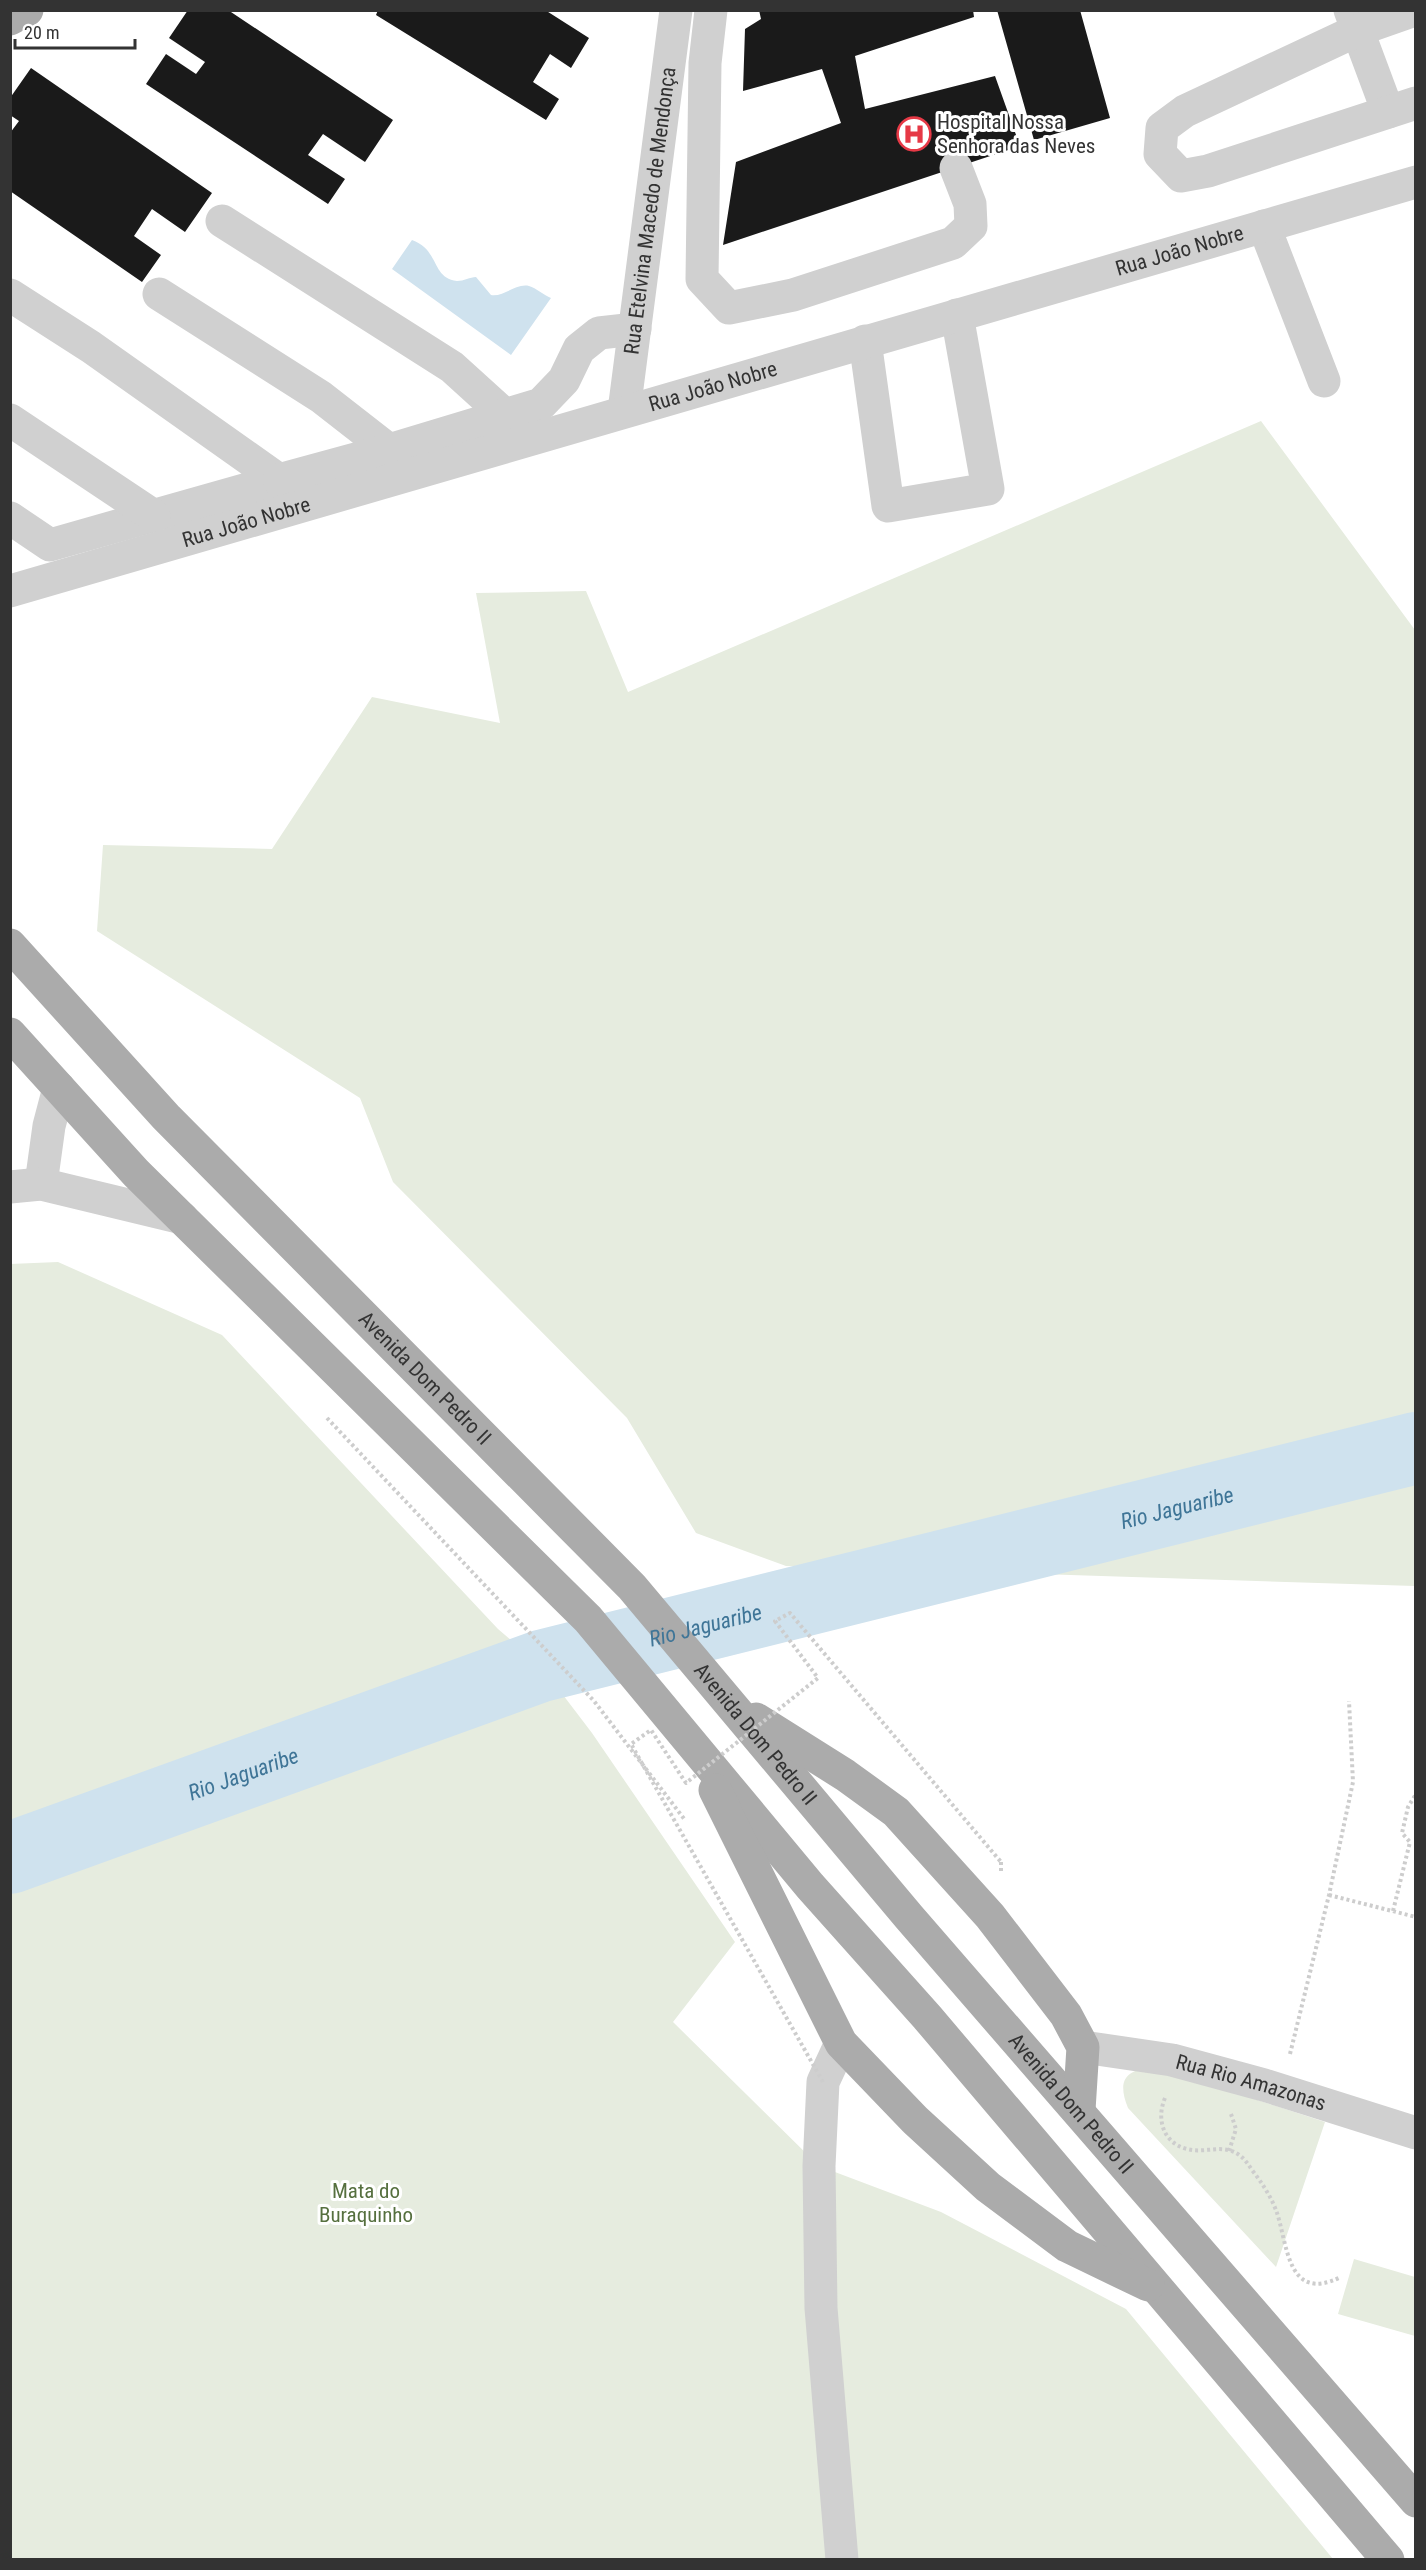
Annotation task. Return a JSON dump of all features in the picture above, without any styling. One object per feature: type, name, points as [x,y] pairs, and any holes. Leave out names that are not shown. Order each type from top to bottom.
[{"type":"main road","points":[[10,20],[27,10]]},
{"type":"main road","name":"Avenida Dom Pedro II","points":[[10,945],[166,1117],[632,1587],[732,1703],[909,1917],[1079,2110],[1416,2501]]},
{"type":"main road","points":[[10,1034],[136,1173],[588,1619],[689,1737],[810,1886],[927,2017],[1388,2559]]},
{"type":"main road","points":[[732,1703],[845,1775],[896,1812],[990,1916],[1066,2015],[1083,2047],[1079,2110]]},
{"type":"main road","points":[[689,1737],[842,2043],[915,2120],[988,2187],[1067,2246],[1158,2290]]},
{"type":"street","name":"Rua Etelvina Macedo de Mendonça","points":[[624,411],[676,10]]},
{"type":"street","points":[[711,10],[705,63],[702,279],[729,308],[792,296],[953,243],[971,226],[970,204],[956,168]]},
{"type":"street","points":[[1354,20],[1402,107],[1208,171],[1181,176],[1160,154],[1162,128],[1185,111],[1354,20],[1415,10]]},
{"type":"street","name":"Rua João Nobre","points":[[10,591],[286,494],[624,411],[1416,182]]},
{"type":"street","points":[[222,221],[452,367],[506,416]]},
{"type":"street","points":[[1263,226],[1324,381]]},
{"type":"street","points":[[159,294],[321,397],[389,450]]},
{"type":"street","points":[[10,295],[91,347],[286,494]]},
{"type":"street","points":[[865,342],[888,506],[988,489],[957,315]]},
{"type":"street","points":[[10,518],[50,545],[154,516],[286,494],[389,450],[541,404],[564,380],[579,349],[599,333],[635,329]]},
{"type":"street","points":[[10,420],[154,516]]},
{"type":"street","points":[[59,1088],[49,1126],[26,1185],[182,1218]]},
{"type":"street","points":[[842,2043],[823,2082],[819,2166],[821,2308],[842,2559]]},
{"type":"street","name":"Rua Rio Amazonas","points":[[1083,2047],[1184,2064],[1281,2090],[1416,2133]]},
{"type":"path","points":[[319,1409],[594,1701],[686,1820]]},
{"type":"path","points":[[823,2082],[631,1744],[651,1730],[686,1783],[818,1678],[775,1621],[790,1613],[1001,1862]]},
{"type":"path","points":[[1281,2090],[1329,1894],[1353,1782],[1349,1701]]},
{"type":"path","points":[[1393,1911],[1410,1842],[1402,1833],[1408,1807],[1416,1794]]},
{"type":"path","points":[[1329,1894],[1416,1917]]},
{"type":"path","points":[[1184,2064],[1175,2087],[1166,2097],[1160,2112],[1163,2129],[1167,2136],[1175,2144],[1188,2150],[1229,2151],[1243,2157],[1270,2196],[1280,2223],[1290,2265],[1310,2282],[1330,2283],[1341,2277]]},
{"type":"green space","points":[[1261,421],[1415,630],[1415,1586],[786,1566],[696,1533],[627,1418],[393,1182],[360,1098],[97,931],[103,845],[272,849],[372,697],[500,723],[476,593],[586,591],[628,692]]},
{"type":"green space","name":"Mata do Buraquinho","points":[[58,1262],[222,1335],[498,1629],[541,1666],[592,1733],[735,1942],[673,2022],[819,2166],[941,2212],[1126,2309],[1333,2559],[11,2559],[10,1264]]},
{"type":"green space","points":[[1157,2067],[1325,2122],[1276,2267],[1128,2108],[1123,2089],[1127,2077],[1138,2070]]},
{"type":"green space","points":[[1354,2259],[1415,2277],[1415,2336],[1338,2314]]},
{"type":"water","points":[[412,240],[427,250],[443,275],[449,279],[457,281],[476,277],[491,295],[529,286],[551,298],[511,355],[392,269]]},
{"type":"building","points":[[188,10],[228,10],[393,120],[365,162],[323,134],[308,155],[345,179],[328,204],[146,84],[166,54],[196,74],[205,62],[169,38]]},
{"type":"building","points":[[378,10],[545,10],[589,38],[571,68],[550,54],[533,82],[559,99],[546,120],[376,15]]},
{"type":"building","name":"Hospital Nossa Senhora das Neves","points":[[759,10],[973,10],[974,17],[855,56],[865,109],[995,76],[1020,146],[723,245],[736,162],[841,123],[822,69],[743,91],[745,29],[761,19]]},
{"type":"building","name":"Hospital Nossa Senhora das Neves","points":[[997,10],[1080,10],[1110,118],[1034,140]]},
{"type":"building","points":[[31,68],[212,193],[185,232],[152,209],[134,236],[161,255],[142,282],[10,191],[10,133],[19,121],[10,115],[10,98]]},
{"type":"waterway","name":"Rio Jaguaribe","points":[[10,1858],[541,1666],[1416,1448]]},
{"type":"place","name":"Hospital Nossa Senhora das Neves","points":[[914,134]]}]
